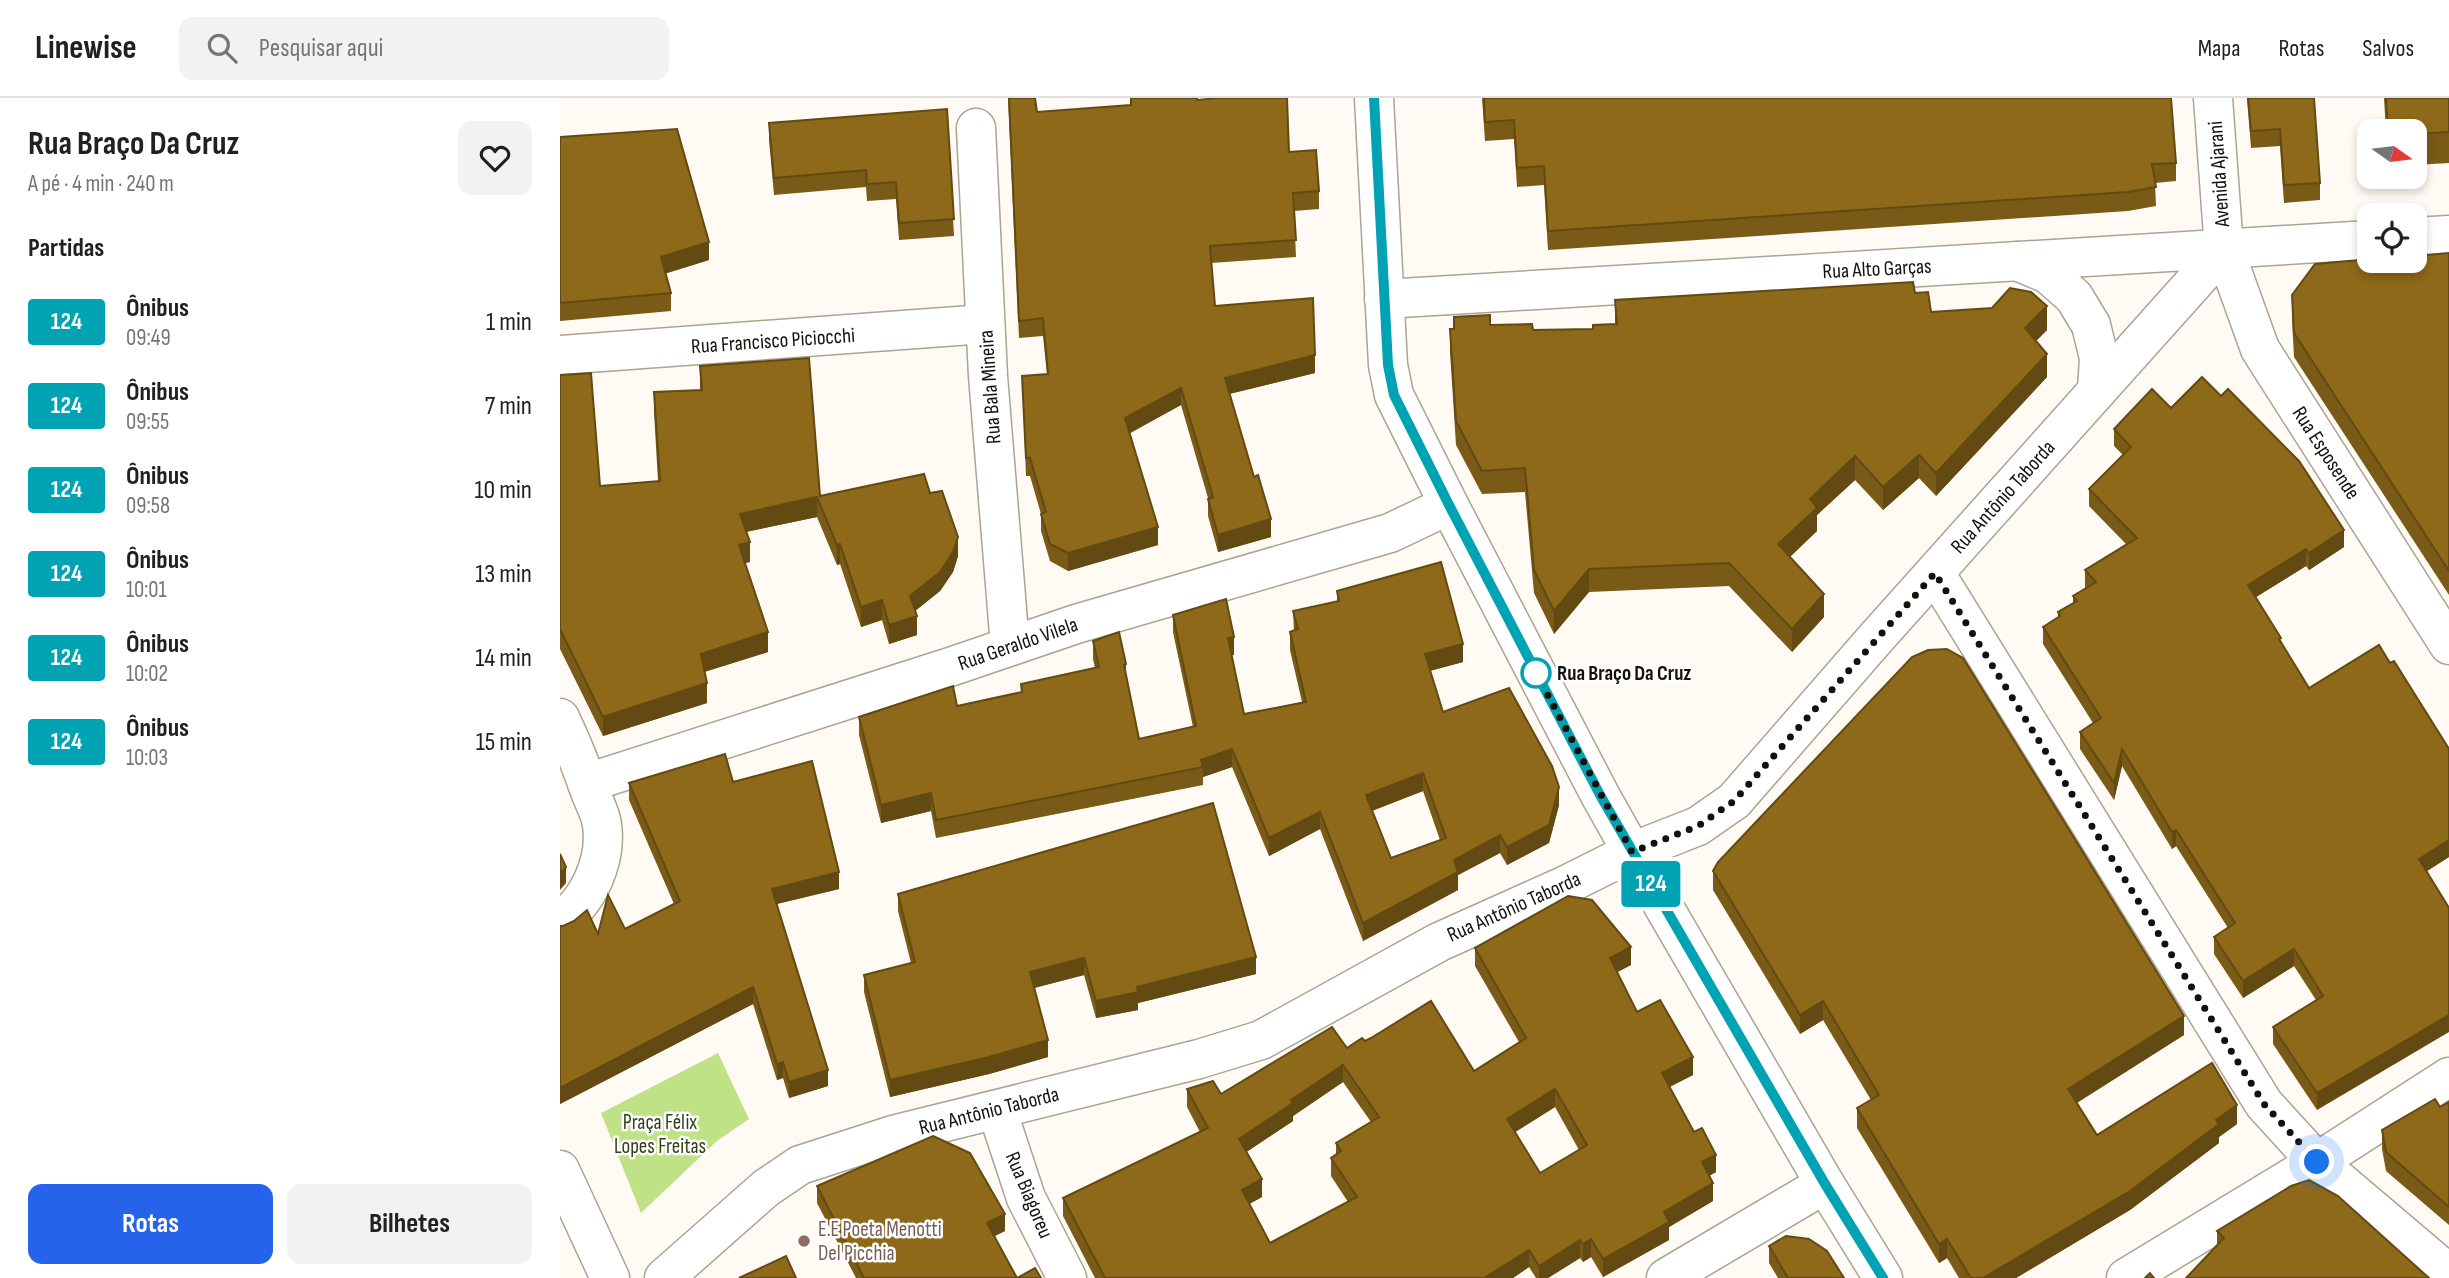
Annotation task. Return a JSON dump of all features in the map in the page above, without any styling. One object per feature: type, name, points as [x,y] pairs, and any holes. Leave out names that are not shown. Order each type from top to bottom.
[{"type":"street","points":[[1374,98],[1388,365],[1394,395],[1600,795],[1825,1184],[1883,1278]]},
{"type":"street","name":"Avenida Ajarani","points":[[2213,98],[2224,249]]},
{"type":"street","name":"Rua Bala Mineira","points":[[976,128],[985,324],[1010,646]]},
{"type":"street","points":[[2427,236],[2449,235]]},
{"type":"street","name":"Rua Alto Garças","points":[[1384,299],[2357,241]]},
{"type":"street","name":"Rua Antônio Taborda","points":[[664,1278],[766,1188],[800,1165],[893,1135],[1199,1059],[1261,1040],[1439,942],[1632,852],[1698,826],[1734,801],[2224,249]]},
{"type":"street","name":"Rua Esposende","points":[[2224,249],[2260,349],[2449,645]]},
{"type":"street","points":[[2017,261],[2049,274],[2074,297],[2091,325],[2099,358],[2097,391]]},
{"type":"street","name":"Rua Francisco Piciocchi","points":[[560,355],[985,324]]},
{"type":"street","name":"Rua Geraldo Vilela","points":[[587,783],[1076,624],[1390,533],[1449,505]]},
{"type":"street","points":[[1935,573],[2264,1104],[2317,1162],[2449,1274]]},
{"type":"street","points":[[560,718],[578,755],[602,823],[603,852],[596,875],[583,897],[560,921]]},
{"type":"street","points":[[2126,1278],[2317,1162],[2449,1077]]},
{"type":"street","name":"Rua Biagoreu","points":[[997,1110],[1026,1198],[1067,1278]]},
{"type":"street","points":[[560,1170],[610,1278]]},
{"type":"street","points":[[1666,1278],[1825,1184]]},
{"type":"green space","name":"Praça Félix Lopes Freitas","points":[[718,1053],[749,1119],[717,1141],[641,1213],[601,1113]]},
{"type":"building","points":[[1009,98],[1035,98],[1037,112],[1131,105],[1131,98],[1287,98],[1289,152],[1316,150],[1319,191],[1293,193],[1296,240],[1210,246],[1215,306],[1313,298],[1315,355],[1225,378],[1254,477],[1258,475],[1271,519],[1218,535],[1208,499],[1213,497],[1181,388],[1125,418],[1158,527],[1068,553],[1050,544],[1041,514],[1046,512],[1030,458],[1026,458],[1022,376],[1048,374],[1043,318],[1019,321]]},
{"type":"building","points":[[1484,98],[2171,98],[2176,163],[2152,164],[2156,187],[2128,192],[1548,231],[1544,166],[1517,168],[1514,120],[1485,122]]},
{"type":"building","points":[[2248,98],[2314,98],[2320,183],[2284,185],[2280,129],[2251,131]]},
{"type":"building","points":[[2386,98],[2449,98],[2449,132],[2427,133],[2427,119],[2387,119]]},
{"type":"building","points":[[947,109],[954,219],[899,223],[896,182],[867,184],[866,170],[774,178],[769,123]]},
{"type":"building","points":[[677,129],[709,242],[661,257],[671,293],[560,303],[560,137]]},
{"type":"building","points":[[2449,253],[2449,571],[2294,333],[2292,295],[2315,264],[2357,260],[2357,273],[2427,273],[2427,255]]},
{"type":"building","points":[[1913,282],[1915,293],[1928,292],[1931,312],[1992,308],[2010,288],[2031,292],[2047,306],[2025,328],[2047,354],[1936,473],[1919,455],[1883,487],[1855,456],[1810,499],[1817,508],[1778,544],[1824,594],[1792,629],[1729,563],[1589,569],[1554,611],[1534,570],[1525,468],[1482,471],[1456,421],[1450,329],[1454,329],[1454,317],[1490,315],[1490,325],[1532,324],[1533,330],[1593,329],[1593,325],[1617,324],[1615,300]]},
{"type":"building","points":[[809,358],[820,496],[924,474],[930,493],[942,491],[958,537],[953,552],[940,572],[910,596],[917,616],[889,625],[882,600],[861,607],[840,544],[837,545],[817,497],[740,514],[750,542],[739,545],[768,632],[701,654],[707,683],[603,717],[560,629],[560,375],[591,373],[600,486],[660,481],[654,392],[702,390],[700,366]]},
{"type":"building","points":[[2202,377],[2221,396],[2228,389],[2299,461],[2344,530],[2309,553],[2306,549],[2248,585],[2309,688],[2379,645],[2390,663],[2394,661],[2449,749],[2449,840],[2419,859],[2449,908],[2449,1015],[2317,1093],[2273,1027],[2323,996],[2294,949],[2243,981],[2214,937],[2235,923],[2176,830],[2172,832],[2122,749],[2114,783],[2080,732],[2101,718],[2043,627],[2060,616],[2058,612],[2077,601],[2073,596],[2096,582],[2085,570],[2137,538],[2089,489],[2131,447],[2114,429],[2152,389],[2171,408]]},
{"type":"building","points":[[1441,562],[1463,644],[1425,654],[1443,712],[1509,688],[1552,766],[1559,787],[1549,825],[1507,847],[1500,835],[1454,860],[1458,872],[1363,923],[1320,812],[1269,838],[1232,749],[1201,760],[1203,767],[936,820],[931,793],[881,805],[859,717],[953,686],[957,706],[1022,692],[1021,684],[1099,667],[1093,641],[1119,632],[1139,739],[1196,726],[1173,615],[1226,599],[1234,637],[1228,638],[1244,714],[1306,702],[1290,632],[1298,629],[1293,611],[1339,601],[1337,591]],"holes":[[[1423,773],[1446,838],[1391,858],[1366,795]]]},
{"type":"building","points":[[1947,649],[1963,658],[2184,1016],[2068,1089],[2097,1135],[2212,1063],[2237,1105],[2216,1120],[2219,1124],[2130,1191],[1983,1278],[1971,1278],[1947,1239],[1939,1244],[1857,1108],[1879,1095],[1823,1001],[1800,1015],[1713,871],[1718,862],[1912,657],[1928,650]]},
{"type":"building","points":[[725,754],[733,782],[812,761],[839,872],[772,889],[828,1070],[789,1082],[783,1062],[777,1064],[753,987],[560,1088],[560,926],[574,921],[587,910],[598,934],[608,895],[625,929],[680,901],[629,783]]},
{"type":"building","points":[[1213,803],[1256,957],[1137,987],[1138,992],[1096,1001],[1084,958],[1030,972],[1048,1040],[890,1080],[864,975],[915,962],[898,894]]},
{"type":"building","points":[[560,854],[566,867],[560,874]]},
{"type":"building","points":[[1568,896],[1592,900],[1631,947],[1610,958],[1637,1012],[1660,1000],[1693,1057],[1662,1073],[1694,1132],[1702,1128],[1716,1155],[1702,1162],[1713,1183],[1664,1212],[1669,1222],[1603,1259],[1591,1239],[1583,1244],[1580,1240],[1539,1266],[1529,1250],[1484,1278],[1105,1278],[1063,1198],[1208,1128],[1187,1089],[1213,1081],[1221,1094],[1332,1027],[1347,1048],[1362,1038],[1365,1041],[1371,1038],[1431,1001],[1474,1071],[1526,1038],[1475,948]],"holes":[[[1343,1065],[1379,1117],[1336,1143],[1341,1151],[1331,1158],[1357,1197],[1270,1243],[1242,1190],[1262,1179],[1239,1139]],[[1555,1089],[1587,1145],[1540,1173],[1507,1119]]]},
{"type":"building","points":[[2435,1099],[2440,1107],[2449,1102],[2449,1207],[2386,1152],[2382,1130]]},
{"type":"building","points":[[933,1136],[970,1153],[1005,1214],[987,1223],[1017,1278],[864,1278],[817,1186]]},
{"type":"building","points":[[2309,1180],[2338,1196],[2429,1278],[2186,1278],[2224,1238],[2217,1231],[2291,1186]]},
{"type":"building","points":[[1786,1236],[1809,1239],[1827,1251],[1844,1278],[1788,1278],[1769,1246]]},
{"type":"building","points":[[786,1256],[796,1278],[739,1278]]},
{"type":"building","points":[[1035,1268],[1041,1278],[1017,1278]]},
{"type":"bus line","name":"124","points":[[1374,98],[1388,365],[1394,395],[1600,795],[1825,1184],[1883,1278]]},
{"type":"place","name":"Rua Braço Da Cruz","points":[[1536,673]]},
{"type":"place","name":"E.E Poeta Menotti Del Picchia","points":[[804,1241]]},
{"type":"route","points":[[1536,673],[1632,852],[1698,826],[1734,801],[1935,573],[2264,1104],[2317,1162]]}]
